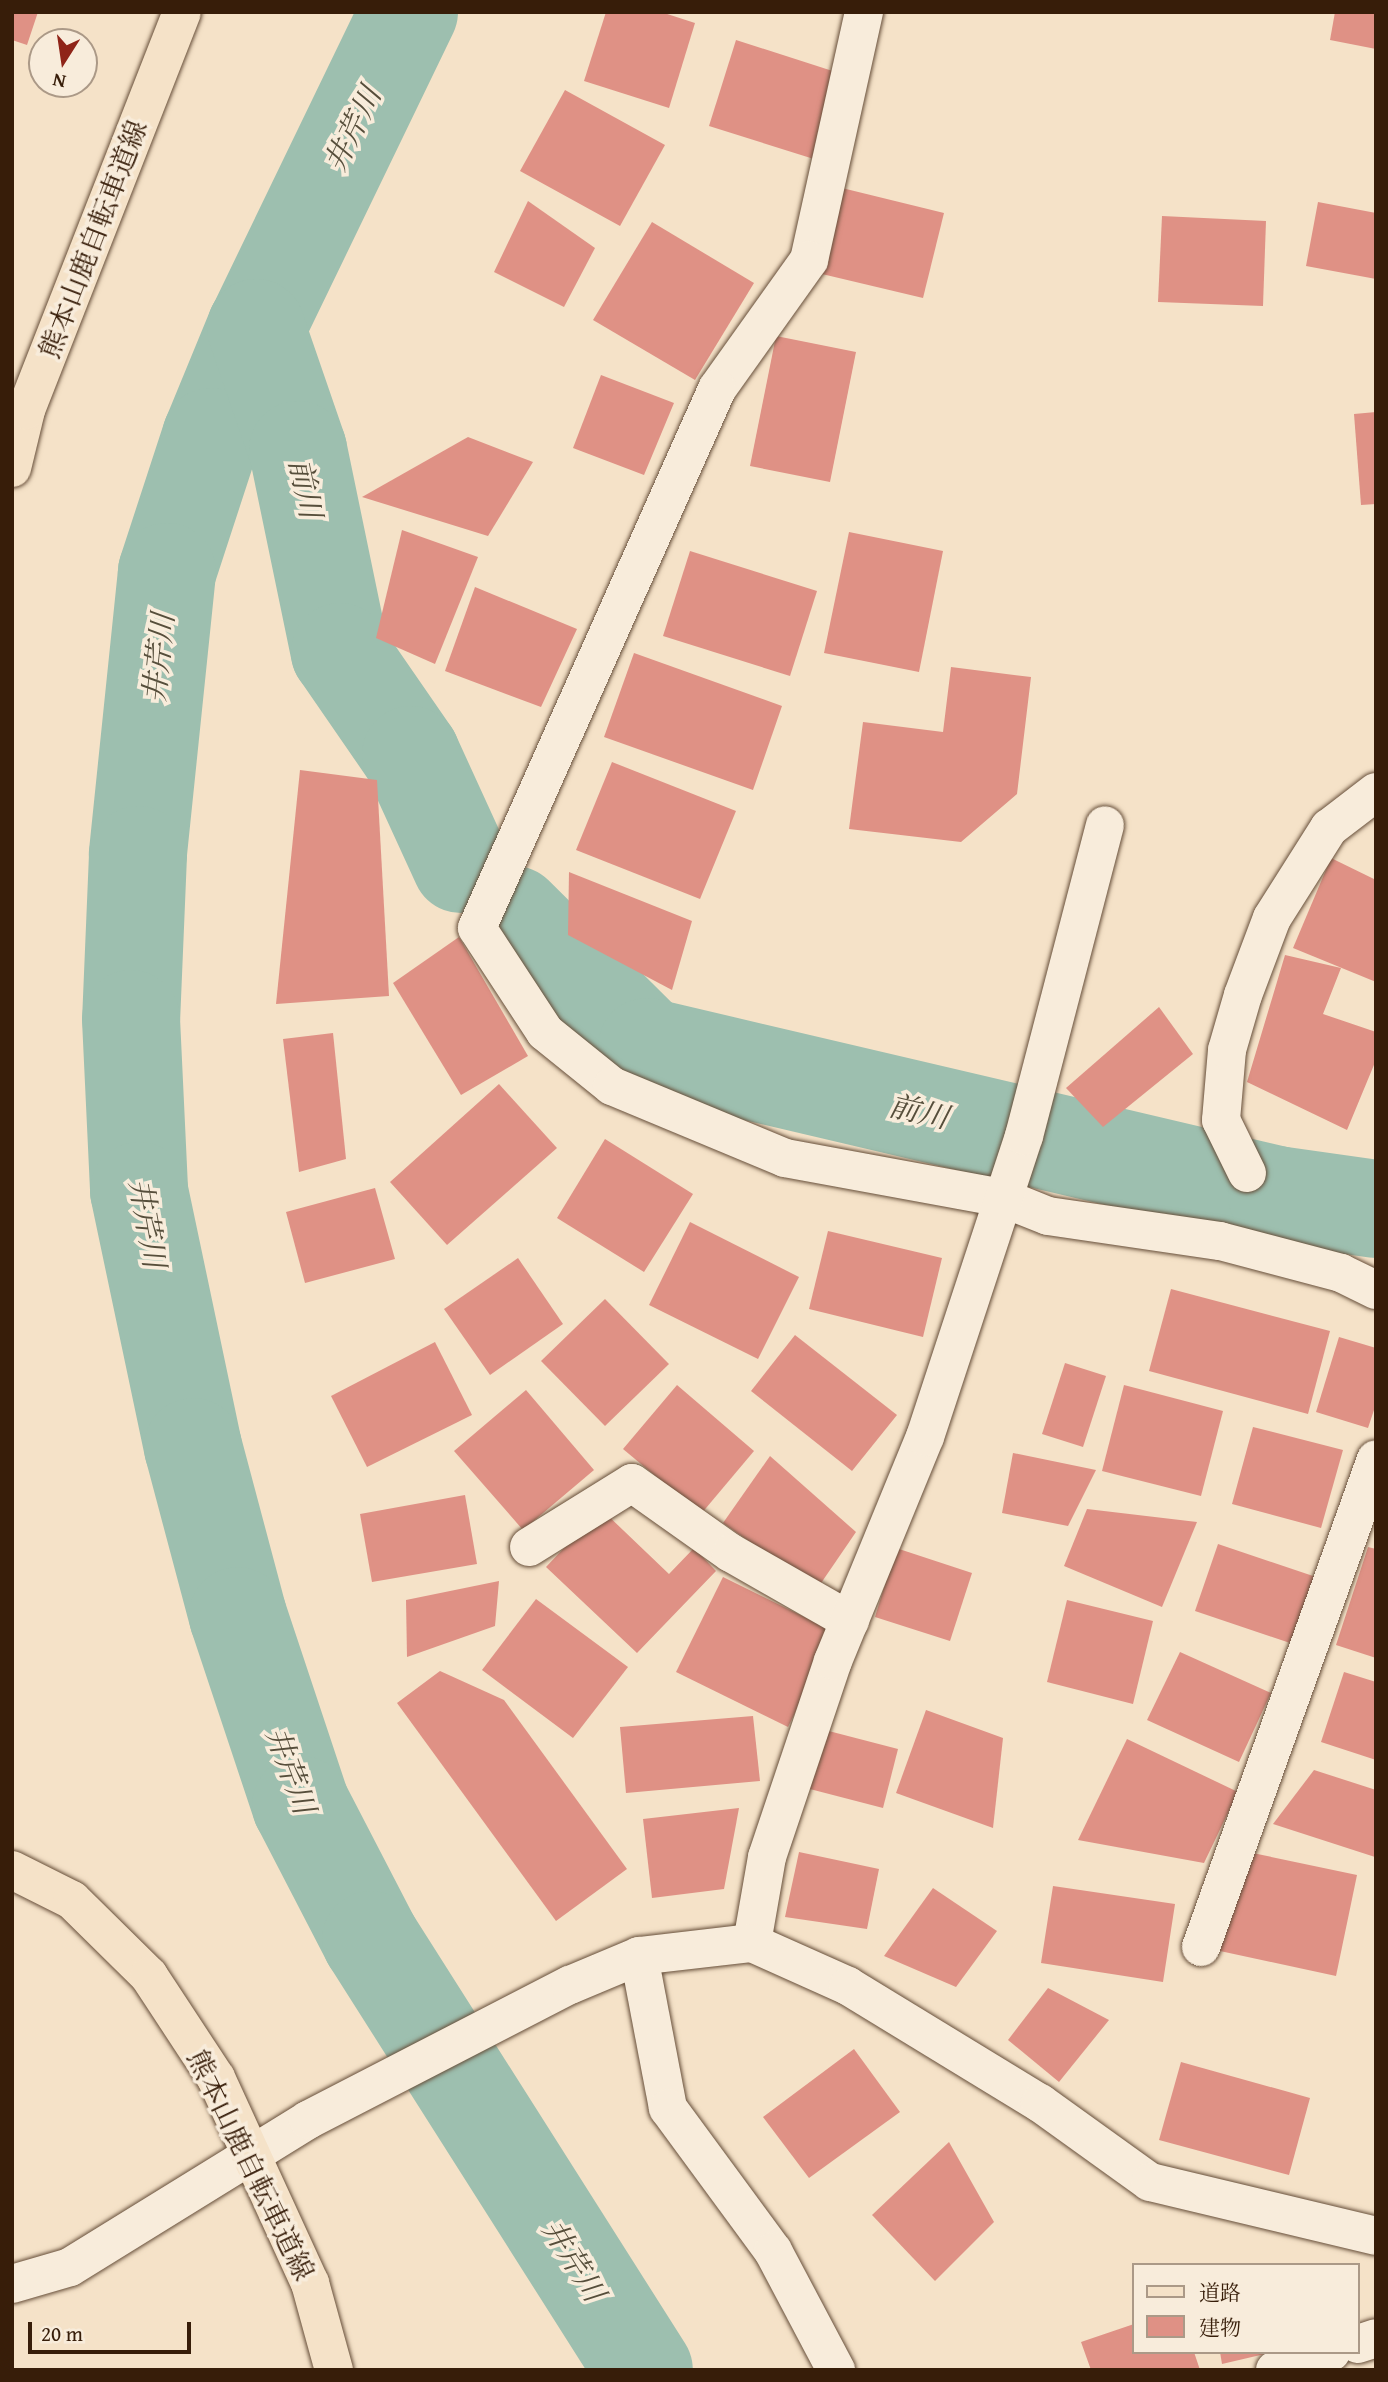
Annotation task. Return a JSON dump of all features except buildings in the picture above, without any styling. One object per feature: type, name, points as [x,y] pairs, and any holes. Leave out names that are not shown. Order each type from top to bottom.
[{"type":"main road","name":"熊本山鹿自転車道線","points":[[12,468],[19,407],[182,12]]},
{"type":"main road","name":"熊本山鹿自転車道線","points":[[12,1870],[72,1900],[149,1976],[216,2078],[310,2283],[334,2370]]},
{"type":"street","points":[[864,12],[809,260],[717,389],[569,733],[477,928],[545,1032],[612,1086],[785,1158],[1003,1198],[1048,1216],[1220,1241],[1340,1273],[1376,1290]]},
{"type":"street","points":[[1247,1173],[1221,1121],[1227,1050],[1243,995],[1272,918],[1329,828],[1376,792]]},
{"type":"street","points":[[752,1943],[767,1857],[850,1621],[925,1437],[1003,1198],[1105,825]]},
{"type":"street","points":[[1201,1947],[1376,1459]]},
{"type":"street","points":[[528,1547],[632,1483],[731,1553],[850,1621]]},
{"type":"street","points":[[12,2284],[70,2267],[316,2116],[570,1986],[639,1956],[752,1943],[848,1986],[1041,2103],[1150,2182],[1376,2236]]},
{"type":"street","points":[[639,1956],[668,2108],[773,2251],[836,2370]]},
{"type":"street","points":[[1275,2370],[1325,2354]]},
{"type":"waterway","name":"井芹川","points":[[409,12],[256,328],[211,437],[167,572],[138,855],[131,1019],[139,1191],[193,1447],[238,1616],[301,1805],[371,1940],[644,2370]]},
{"type":"waterway","name":"前川","points":[[256,328],[298,450],[340,652],[411,755],[461,864]]},
{"type":"waterway","name":"前川","points":[[514,915],[647,1047],[1277,1195],[1376,1209]]}]
